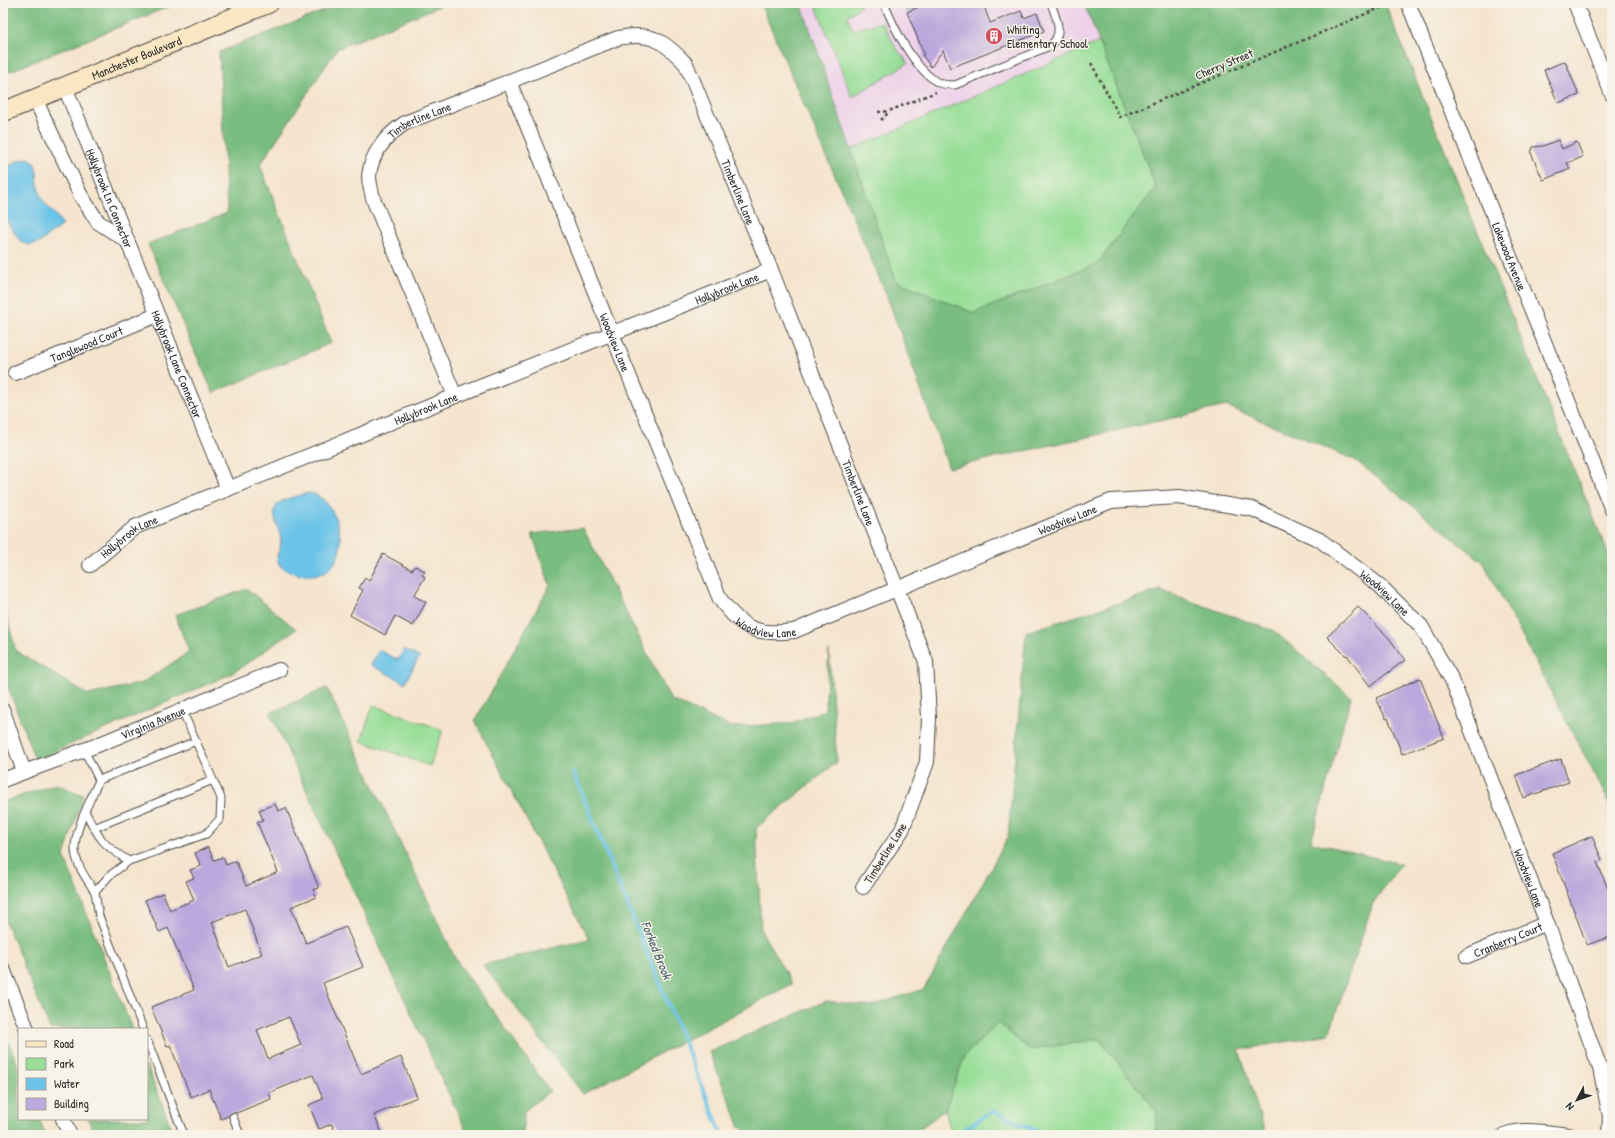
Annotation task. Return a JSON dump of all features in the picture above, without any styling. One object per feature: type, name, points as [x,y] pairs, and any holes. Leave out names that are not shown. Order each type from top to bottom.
[{"type":"street","name":"Manchester Boulevard","points":[[3,112],[269,3]]},
{"type":"street","name":"Lakewood Avenue","points":[[1408,3],[1612,510]]},
{"type":"street","points":[[1575,3],[1612,94]]},
{"type":"street","name":"Timberline Lane","points":[[455,396],[374,201],[369,177],[381,144],[392,131],[405,123],[618,38],[635,34],[652,37],[668,45],[686,64],[771,270],[899,589],[926,662],[929,718],[927,762],[902,830],[863,887]]},
{"type":"street","name":"Woodview Lane","points":[[510,81],[720,599],[738,621],[754,631],[773,634],[794,631],[1111,501],[1179,497],[1252,509],[1320,540],[1379,585],[1421,626],[1452,680],[1548,923],[1600,1068],[1610,1116],[1610,1135]]},
{"type":"street","name":"Hollybrook Ln Connector","points":[[65,87],[126,240]]},
{"type":"street","name":"Hollybrook Ln Connector","points":[[35,99],[81,196],[98,222],[126,240]]},
{"type":"street","name":"Hollybrook Lane Connector","points":[[126,240],[228,489]]},
{"type":"street","name":"Hollybrook Lane","points":[[90,565],[135,527],[455,396],[771,270]]},
{"type":"street","name":"Tanglewood Court","points":[[15,373],[157,315]]},
{"type":"street","name":"Virginia Avenue","points":[[3,780],[84,750],[280,670]]},
{"type":"street","points":[[3,711],[24,772]]},
{"type":"street","name":"Cranberry Court","points":[[1467,956],[1548,923]]},
{"type":"street","points":[[3,969],[27,1028]]},
{"type":"street","points":[[63,1120],[70,1135]]},
{"type":"street","points":[[1504,1135],[1509,1133],[1539,1131],[1569,1135]]},
{"type":"lane","points":[[884,3],[897,34],[914,58],[930,77],[945,85],[955,85],[1050,46],[1057,40],[1059,32],[1051,3]]},
{"type":"lane","points":[[95,892],[109,876],[129,862],[206,834],[220,819],[221,798],[182,710]]},
{"type":"lane","points":[[143,1028],[99,916],[95,892],[84,875],[75,851],[79,831],[99,780],[196,741]]},
{"type":"lane","points":[[84,750],[99,780]]},
{"type":"lane","points":[[94,828],[213,780]]},
{"type":"lane","points":[[86,813],[98,837],[109,849],[129,862]]},
{"type":"lane","points":[[148,1043],[184,1135]]},
{"type":"lane","points":[[233,1117],[240,1135]]},
{"type":"path","name":"Cherry Street","points":[[1091,63],[1120,117],[1392,3]]},
{"type":"path","points":[[878,112],[889,111],[955,85]]},
{"type":"path","points":[[881,120],[889,111]]},
{"type":"shaded area","points":[[801,3],[1084,3],[1156,187],[896,281]]},
{"type":"green space","points":[[3,3],[178,3],[3,74]]},
{"type":"green space","points":[[344,3],[447,3],[337,49],[260,165],[331,343],[213,393],[148,244],[227,213],[219,52]]},
{"type":"green space","points":[[760,3],[801,3],[896,281],[974,313],[1097,264],[1156,187],[1084,3],[1385,3],[1612,563],[1612,813],[1606,796],[1483,562],[1355,460],[1226,406],[949,468],[887,296]]},
{"type":"green space","points":[[823,3],[860,3],[861,6],[847,16],[853,30],[882,22],[895,46],[908,63],[852,97],[816,6]]},
{"type":"green space","points":[[902,3],[923,3],[924,5],[907,12]]},
{"type":"green space","points":[[1099,42],[1156,187],[1097,264],[974,313],[896,281],[850,150]]},
{"type":"green space","points":[[583,528],[671,700],[732,727],[792,723],[825,710],[829,651],[837,762],[756,828],[761,930],[792,984],[583,1094],[483,965],[589,939],[475,721],[550,585],[532,534]]},
{"type":"green space","points":[[247,589],[296,629],[233,673],[35,760],[3,673],[3,604],[16,651],[88,695],[142,683],[189,652],[175,615]]},
{"type":"green space","points":[[1160,590],[1274,631],[1351,697],[1311,842],[1401,864],[1373,903],[1329,1034],[1239,1050],[1266,1135],[1156,1135],[1157,1112],[1099,1039],[1030,1050],[998,1023],[965,1055],[945,1110],[911,1135],[752,1135],[740,1127],[709,1052],[826,1001],[870,1006],[924,989],[1008,837],[1026,632]]},
{"type":"green space","points":[[327,688],[456,960],[550,1091],[524,1111],[523,1135],[468,1135],[270,713]]},
{"type":"green space","points":[[373,705],[443,730],[430,766],[361,741]]},
{"type":"green space","points":[[56,784],[83,795],[64,856],[132,1028],[50,1028],[3,916],[3,802]]},
{"type":"green space","points":[[998,1023],[1030,1050],[1099,1039],[1157,1112],[1156,1135],[952,1135],[945,1110],[965,1055]]},
{"type":"green space","points":[[3,1028],[18,1066],[18,1120],[39,1120],[46,1135],[3,1135]]},
{"type":"green space","points":[[148,1069],[174,1135],[95,1135],[88,1120],[148,1120]]},
{"type":"water","points":[[29,158],[35,164],[41,197],[60,220],[62,225],[39,243],[29,245],[21,242],[3,216],[3,170],[19,160]]},
{"type":"water","points":[[308,493],[320,497],[330,508],[337,522],[340,538],[339,554],[332,567],[318,574],[298,574],[284,569],[279,565],[277,559],[281,541],[274,512],[276,507],[283,501]]},
{"type":"water","points":[[404,649],[419,657],[405,683],[371,665],[379,650],[398,660]]},
{"type":"building","name":"Whiting Elementary School","points":[[928,3],[983,3],[990,23],[1021,11],[1024,18],[1037,13],[1044,31],[950,68],[943,50],[931,67],[922,55],[924,54],[907,12]]},
{"type":"building","points":[[1565,61],[1579,95],[1558,103],[1544,70]]},
{"type":"building","points":[[1558,140],[1562,149],[1577,142],[1583,157],[1567,163],[1570,169],[1543,180],[1531,153],[1533,147],[1543,146]]},
{"type":"building","points":[[383,554],[412,570],[415,566],[425,571],[422,575],[425,577],[414,596],[426,602],[413,626],[395,616],[385,635],[350,615],[363,590],[359,588],[365,578],[369,581]]},
{"type":"building","points":[[1358,607],[1389,638],[1405,660],[1370,686],[1347,655],[1346,656],[1327,637]]},
{"type":"building","points":[[1420,678],[1444,738],[1402,754],[1388,718],[1386,719],[1376,698]]},
{"type":"building","points":[[1561,759],[1569,782],[1524,798],[1516,775]]},
{"type":"building","points":[[275,804],[278,811],[286,808],[319,888],[313,890],[316,897],[291,907],[306,943],[346,927],[363,967],[323,983],[361,1074],[401,1057],[417,1097],[374,1115],[383,1135],[336,1135],[332,1124],[319,1129],[309,1105],[323,1099],[313,1075],[269,1093],[271,1099],[236,1113],[231,1113],[221,1119],[209,1089],[191,1097],[170,1045],[167,1046],[151,1007],[194,990],[168,928],[159,932],[145,900],[163,893],[170,910],[194,900],[186,881],[194,878],[190,870],[201,866],[195,853],[208,847],[214,860],[223,857],[226,865],[236,861],[246,886],[278,872],[257,822],[263,820],[259,810]],"holes":[[[245,909],[262,954],[229,967],[212,922]],[[289,1017],[301,1045],[268,1059],[257,1030]]]},
{"type":"building","points":[[1592,836],[1602,860],[1597,862],[1612,899],[1612,936],[1587,945],[1552,853]]},
{"type":"waterway","name":"Forked Brook","points":[[573,772],[722,1135]]},
{"type":"waterway","name":"Forked Brook","points":[[956,1135],[992,1111],[1046,1135]]},
{"type":"place","name":"Whiting Elementary School","points":[[994,36]]}]
